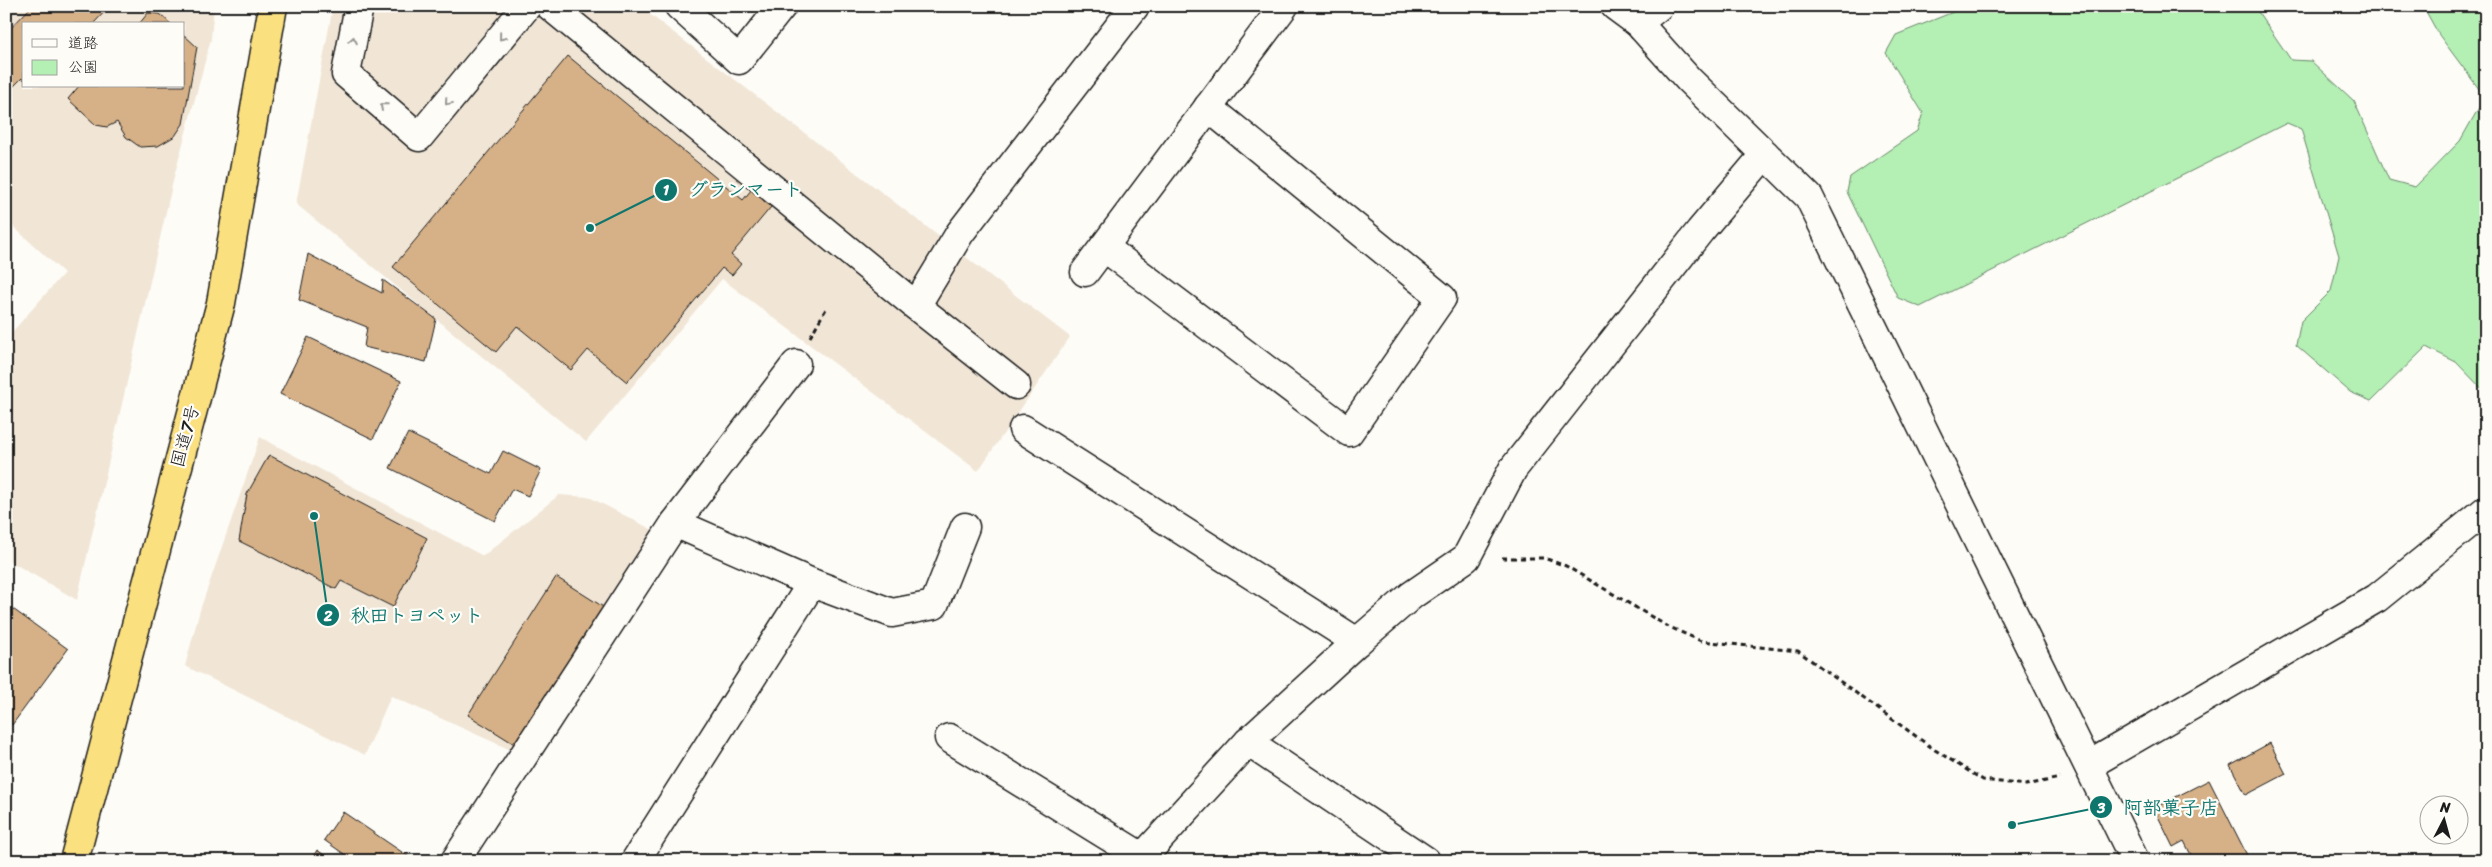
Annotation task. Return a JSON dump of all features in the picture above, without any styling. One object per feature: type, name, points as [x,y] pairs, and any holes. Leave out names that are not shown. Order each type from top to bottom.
[{"type":"highway","name":"国道7号","points":[[74,861],[221,304],[273,6]]},
{"type":"street","points":[[359,6],[346,74],[419,137],[527,6]]},
{"type":"street","points":[[550,6],[916,306],[1016,385]]},
{"type":"street","points":[[678,6],[738,60],[782,6]]},
{"type":"street","points":[[916,306],[960,233],[1135,6]]},
{"type":"street","points":[[1085,272],[1284,6]]},
{"type":"street","points":[[1616,6],[1638,23],[1689,80],[1809,197],[2136,861]]},
{"type":"street","points":[[1638,23],[1659,6]]},
{"type":"street","points":[[1104,247],[1349,432],[1442,298],[1208,107]]},
{"type":"street","points":[[949,738],[1141,859],[1248,742],[1357,642],[1412,595],[1466,558],[1513,469],[1700,231],[1765,154]]},
{"type":"street","points":[[455,861],[675,523],[796,364]]},
{"type":"street","points":[[1023,429],[1357,642]]},
{"type":"street","points":[[2089,765],[2377,598],[2486,510]]},
{"type":"street","points":[[675,523],[812,583],[892,613],[934,605],[965,527]]},
{"type":"street","points":[[636,861],[812,583]]},
{"type":"street","points":[[1248,742],[1426,861]]},
{"type":"path","points":[[1466,558],[1544,558],[1566,566],[1667,626],[1701,640],[1798,651],[1934,750],[1983,780],[2026,785],[2069,777],[2089,765]]},
{"type":"shaded area","points":[[6,6],[214,6],[211,39],[174,177],[77,600],[6,559],[6,339],[64,273],[6,220]]},
{"type":"shaded area","points":[[333,6],[639,6],[1070,337],[978,471],[722,279],[586,442],[296,204]]},
{"type":"shaded area","points":[[260,437],[483,556],[559,495],[589,497],[653,530],[511,750],[391,696],[365,755],[185,666],[200,610]]},
{"type":"green space","points":[[1968,6],[2254,6],[2291,60],[2311,61],[2354,101],[2389,180],[2415,187],[2460,141],[2485,97],[2439,35],[2423,6],[2486,6],[2486,393],[2456,362],[2426,347],[2371,401],[2350,392],[2296,345],[2301,321],[2331,291],[2339,256],[2301,129],[2287,123],[1920,307],[1898,298],[1847,192],[1850,177],[1917,131],[1923,113],[1886,53],[1896,35]]},
{"type":"building","points":[[32,6],[110,6],[95,22],[22,22],[22,78],[10,90],[6,86],[6,33]]},
{"type":"building","points":[[148,13],[160,14],[169,22],[141,22]]},
{"type":"building","points":[[185,36],[197,47],[183,124],[175,136],[158,146],[140,147],[126,137],[117,122],[107,127],[96,125],[68,99],[77,88],[185,88]]},
{"type":"building","points":[[568,56],[743,200],[756,184],[776,201],[731,255],[741,264],[732,275],[722,268],[627,382],[588,350],[571,370],[517,326],[496,352],[393,267]]},
{"type":"building","points":[[308,254],[382,293],[383,280],[436,319],[426,362],[364,347],[367,327],[299,300]]},
{"type":"building","points":[[308,337],[401,381],[373,439],[280,394]]},
{"type":"building","points":[[408,433],[491,474],[503,451],[541,470],[528,496],[512,489],[495,521],[390,468]]},
{"type":"building","points":[[269,455],[427,538],[393,607],[341,581],[336,589],[239,541],[247,494]]},
{"type":"building","points":[[556,577],[605,608],[516,745],[468,715]]},
{"type":"building","points":[[6,604],[68,649],[12,725],[6,720]]},
{"type":"building","points":[[2270,743],[2286,774],[2246,795],[2230,765]]},
{"type":"building","points":[[2209,780],[2250,861],[2194,861],[2184,841],[2173,847],[2154,808]]},
{"type":"building","points":[[343,812],[415,861],[354,861],[324,840]]},
{"type":"building","points":[[317,850],[333,861],[311,861]]},
{"type":"place","name":"グランマート","points":[[590,228]]},
{"type":"place","name":"秋田トヨペット","points":[[314,516]]},
{"type":"place","name":"阿部菓子店","points":[[2012,825]]}]
